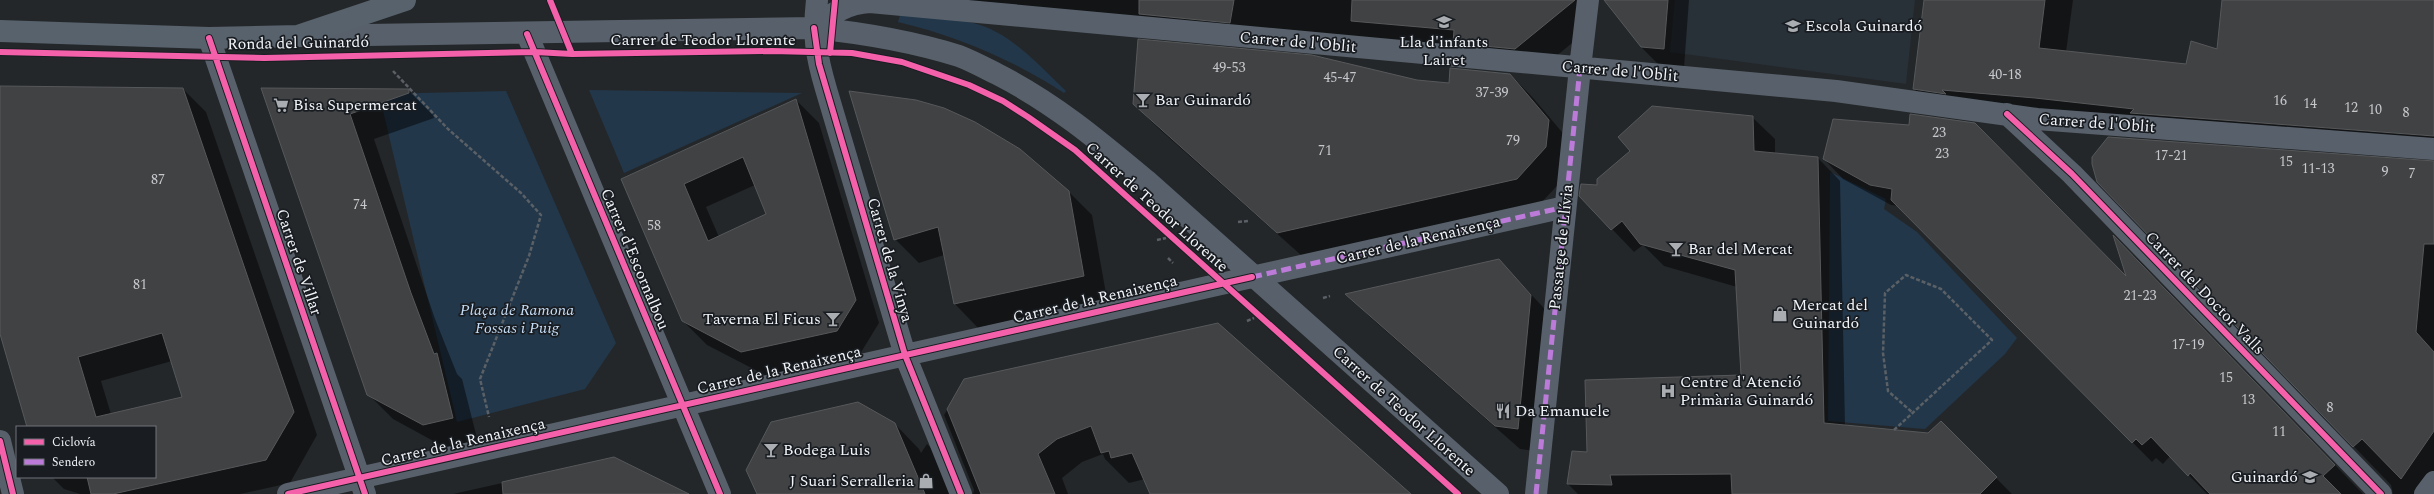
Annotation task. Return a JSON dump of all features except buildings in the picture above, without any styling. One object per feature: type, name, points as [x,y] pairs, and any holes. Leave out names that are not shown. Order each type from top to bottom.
[{"type":"main road","name":"Ronda del Guinardó","points":[[298,36],[405,0]]},
{"type":"main road","name":"Ronda del Guinardó","points":[[0,31],[209,38]]},
{"type":"main road","name":"Carrer de Teodor Llorente","points":[[209,38],[298,36]]},
{"type":"street","name":"Carrer de la Vinya","points":[[817,0],[814,28],[820,70],[904,355],[961,494]]},
{"type":"street","name":"Passatge de Llívia","points":[[1536,494],[1565,207],[1588,0]]},
{"type":"street","name":"Carrer de l'Oblit","points":[[814,28],[833,12],[856,3],[870,2],[1836,91],[2037,119],[2434,149]]},
{"type":"street","name":"Carrer de Teodor Llorente","points":[[298,36],[527,34],[580,30],[814,28],[884,36],[960,57],[1021,87],[1060,110],[1093,136],[1147,181],[1252,277],[1498,494]]},
{"type":"street","name":"Carrer d'Escornalbou","points":[[527,34],[720,494]]},
{"type":"street","name":"Carrer de Villar","points":[[209,38],[362,486]]},
{"type":"street","name":"Carrer del Doctor Valls","points":[[2007,114],[2072,174],[2381,494]]},
{"type":"street","name":"Carrer de la Renaixença","points":[[288,494],[362,486],[682,406],[1565,207]]},
{"type":"street","points":[[0,441],[13,494]]},
{"type":"street","points":[[2425,494],[2434,482]]},
{"type":"path","points":[[393,71],[448,129],[521,193],[541,215],[529,256],[480,379],[490,420]]},
{"type":"path","points":[[1237,222],[1248,221]]},
{"type":"path","points":[[1894,430],[1992,340],[1941,289],[1906,276],[1885,293],[1883,353],[1888,391],[1912,413]]},
{"type":"path","points":[[1247,321],[1255,318]]},
{"type":"shaded area","name":"Escola Guinardó","points":[[1675,0],[1915,0],[1906,84],[1670,52]]},
{"type":"green space","points":[[900,15],[955,20],[987,27],[1000,34],[1024,51],[1066,91],[1064,93],[1025,70],[984,50],[942,34],[898,22]]},
{"type":"green space","points":[[589,90],[802,93],[624,173]]},
{"type":"green space","name":"Plaça de Ramona Fossas i Puig","points":[[506,91],[616,343],[585,389],[457,422],[379,94]]},
{"type":"green space","points":[[1830,172],[1886,199],[1884,209],[1917,232],[2017,338],[2005,354],[1925,429],[1828,421]]},
{"type":"marked path","points":[[1536,494],[1580,68]]},
{"type":"marked path","points":[[1252,277],[1565,207]]},
{"type":"cycle path","points":[[550,0],[572,54]]},
{"type":"cycle path","points":[[830,53],[835,0]]},
{"type":"cycle path","points":[[814,28],[819,64],[905,355],[961,494]]},
{"type":"cycle path","points":[[527,34],[720,494]]},
{"type":"cycle path","points":[[209,38],[365,494]]},
{"type":"cycle path","points":[[0,52],[264,58],[535,52],[572,54],[772,51],[852,53],[902,62],[969,85],[1003,101],[1075,150],[1458,494]]},
{"type":"cycle path","points":[[2007,114],[2072,174],[2381,494]]},
{"type":"cycle path","points":[[288,494],[1252,277]]},
{"type":"cycle path","points":[[0,441],[13,494]]},
{"type":"place","name":"Lla d'infants Lairet","points":[[1444,22]]},
{"type":"place","name":"Escola Guinardó","points":[[1793,26]]},
{"type":"place","name":"Bar Guinardó","points":[[1143,100]]},
{"type":"place","name":"Bisa Supermercat","points":[[281,105]]},
{"type":"place","name":"Bar del Mercat","points":[[1676,249]]},
{"type":"place","name":"Mercat del Guinardó","points":[[1780,314]]},
{"type":"place","name":"Taverna El Ficus","points":[[833,319]]},
{"type":"place","name":"Centre d'Atenció Primària Guinardó","points":[[1668,391]]},
{"type":"place","name":"Da Emanuele","points":[[1503,411]]},
{"type":"place","name":"Bodega Luis","points":[[771,450]]},
{"type":"place","name":"Guinardó","points":[[2310,477]]},
{"type":"place","name":"J Suari Serralleria","points":[[926,481]]}]
